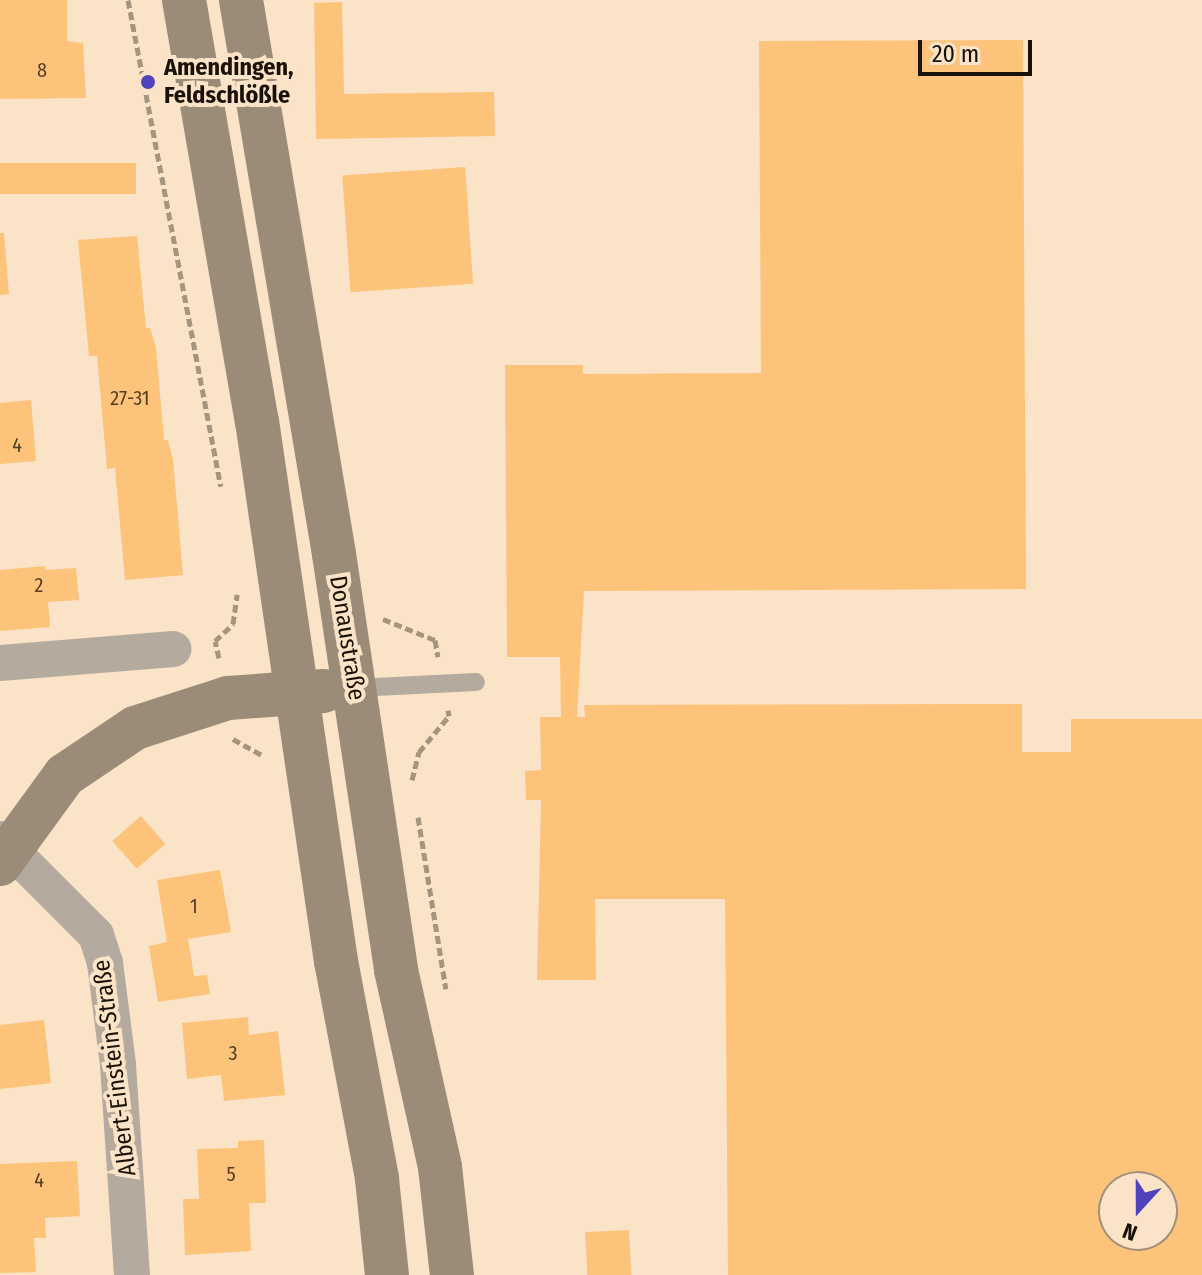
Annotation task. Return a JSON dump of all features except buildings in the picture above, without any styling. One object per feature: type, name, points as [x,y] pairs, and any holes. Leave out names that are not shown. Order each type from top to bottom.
[{"type":"street","points":[[184,0],[257,421],[295,693],[352,1055],[377,1179],[387,1275]]},
{"type":"street","name":"Donaustraße","points":[[241,0],[355,688],[396,970],[440,1167],[452,1275]]},
{"type":"street","points":[[0,663],[173,649]]},
{"type":"street","points":[[3,850],[65,775],[135,728],[209,702],[355,688]]},
{"type":"street","name":"Albert-Einstein-Straße","points":[[3,850],[96,935],[105,963],[118,1065],[132,1275]]},
{"type":"lane","points":[[355,688],[476,682]]},
{"type":"place","name":"Amendingen, Feldschlößle","points":[[148,82]]}]
